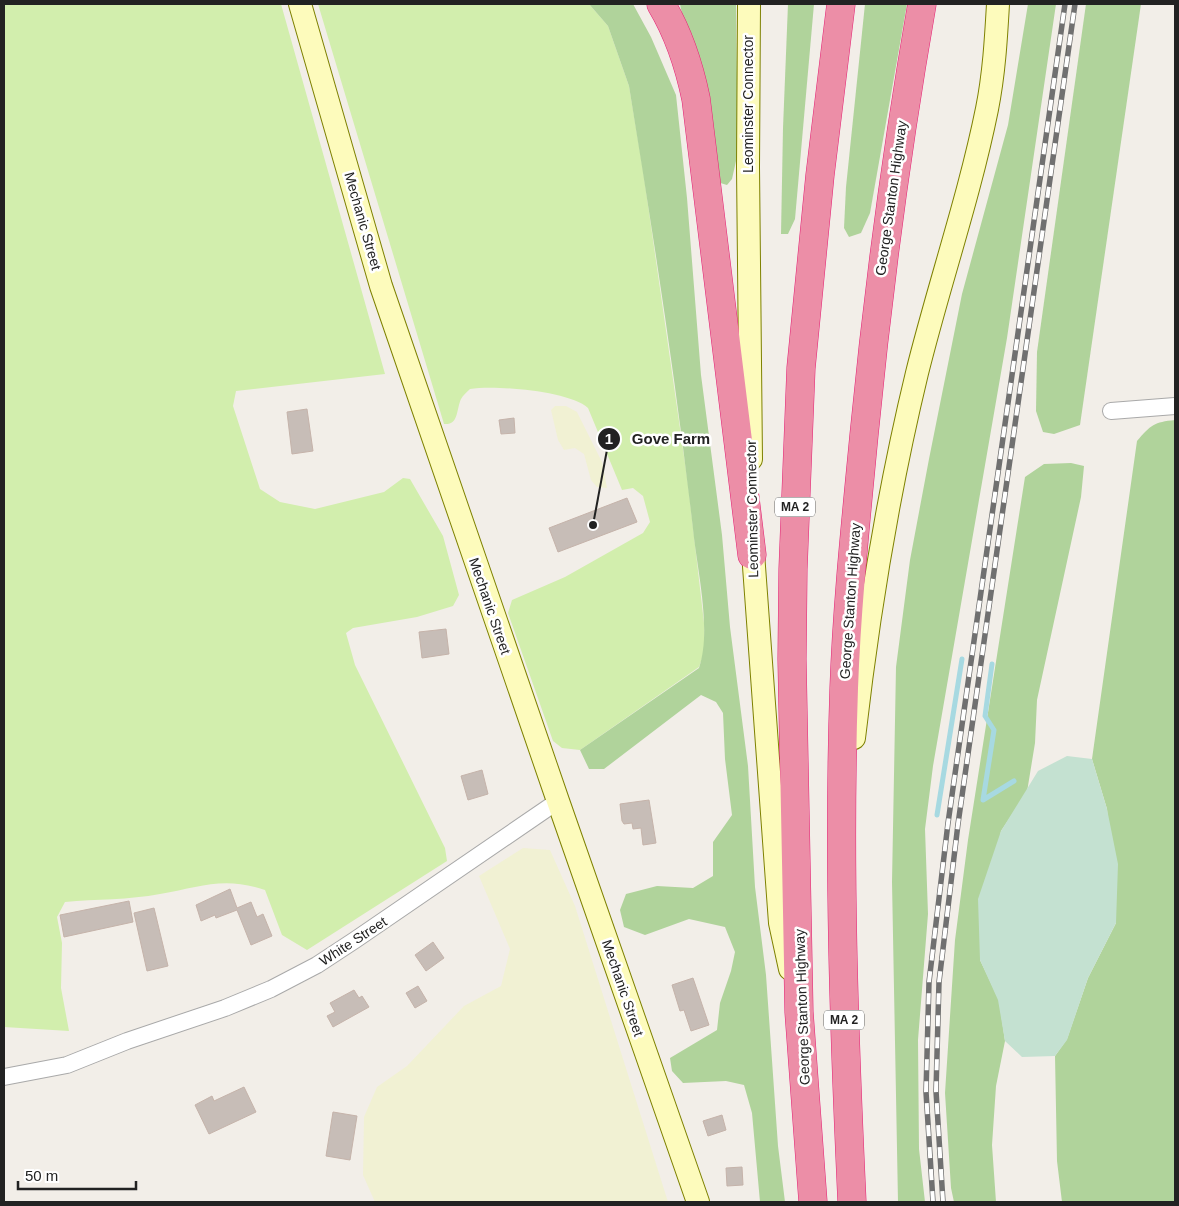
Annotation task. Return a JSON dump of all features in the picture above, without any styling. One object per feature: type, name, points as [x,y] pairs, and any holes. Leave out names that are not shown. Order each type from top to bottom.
[{"type":"highway","points":[[661,4],[675,29],[687,61],[696,99],[752,555]]},
{"type":"highway","name":"George Stanton Highway","points":[[813,1202],[799,1012],[792,659],[796,459],[801,368],[811,258],[841,4]]},
{"type":"highway","name":"George Stanton Highway","points":[[852,1202],[844,1027],[842,838],[844,688],[853,544],[882,258],[902,121],[922,4]]},
{"type":"main road","name":"Mechanic Street","points":[[300,4],[382,286],[558,801],[698,1202]]},
{"type":"main road","name":"Leominster Connector","points":[[749,4],[748,177],[752,555],[780,923],[799,1012]]},
{"type":"main road","points":[[842,838],[862,664],[891,494],[917,373],[976,158],[987,108],[995,54],[998,4]]},
{"type":"street","points":[[1111,411],[1175,406]]},
{"type":"street","name":"White Street","points":[[4,1077],[67,1064],[127,1041],[225,1008],[271,989],[317,965],[558,801]]},
{"type":"green space","points":[[4,4],[281,4],[385,374],[236,391],[233,406],[260,489],[280,502],[315,509],[384,492],[403,478],[410,479],[443,536],[459,595],[453,606],[417,617],[353,628],[346,633],[355,665],[445,848],[447,861],[307,950],[282,935],[265,890],[250,886],[224,883],[212,884],[148,896],[65,902],[57,917],[62,943],[61,988],[69,1031],[4,1027]]},
{"type":"green space","points":[[318,4],[589,4],[608,26],[629,86],[643,170],[688,484],[704,623],[705,650],[699,667],[580,750],[562,748],[553,741],[508,613],[512,600],[565,577],[643,533],[650,522],[643,496],[633,488],[622,490],[588,408],[579,402],[549,393],[497,388],[470,389],[461,399],[455,419],[449,424],[444,424]]},
{"type":"green space","points":[[589,4],[633,4],[651,37],[676,95],[687,198],[701,375],[722,535],[730,627],[748,766],[755,887],[766,975],[778,1146],[785,1202],[760,1202],[752,1113],[744,1085],[726,1081],[683,1083],[672,1071],[670,1058],[717,1030],[720,1003],[731,971],[735,952],[725,927],[689,919],[645,935],[624,927],[620,910],[626,894],[657,886],[693,888],[713,876],[713,842],[732,815],[725,759],[723,713],[716,702],[701,695],[604,769],[589,769],[580,750],[699,668],[703,653],[704,636],[702,599],[679,418],[629,86],[608,26]]},
{"type":"green space","points":[[680,4],[736,4],[738,152],[732,179],[727,185],[717,182]]},
{"type":"green space","points":[[788,4],[814,4],[795,219],[788,234],[781,234],[783,128]]},
{"type":"green space","points":[[865,4],[907,4],[870,213],[861,233],[849,237],[844,228],[846,187]]},
{"type":"green space","points":[[1028,4],[1056,4],[1007,338],[933,766],[925,829],[928,914],[918,1040],[919,1149],[925,1202],[898,1202],[892,882],[896,667],[910,560],[929,459],[962,294],[1008,125]]},
{"type":"green space","points":[[1086,4],[1141,4],[1080,425],[1054,434],[1043,432],[1036,411],[1037,352]]},
{"type":"green space","points":[[555,406],[566,406],[577,412],[602,462],[607,488],[597,487],[591,480],[584,454],[575,448],[564,450],[558,440],[551,410]]},
{"type":"green space","points":[[1175,420],[1175,1202],[1062,1202],[1057,1161],[1055,1056],[1067,1039],[1088,978],[1116,923],[1107,809],[1092,759],[1137,441],[1153,425]]},
{"type":"green space","points":[[1071,463],[1084,466],[1081,497],[1037,700],[1035,743],[1027,792],[1001,831],[980,960],[999,1000],[1005,1041],[996,1086],[992,1145],[996,1202],[954,1202],[951,1188],[945,1093],[955,940],[968,840],[1025,477],[1044,464]]},
{"type":"green space","points":[[1067,756],[1092,759],[1107,809],[1118,864],[1116,923],[1088,978],[1067,1040],[1055,1056],[1022,1057],[1005,1041],[998,1000],[980,960],[978,899],[1001,831],[1038,771]]},
{"type":"green space","points":[[523,848],[550,850],[575,906],[668,1202],[375,1202],[363,1175],[364,1117],[377,1087],[407,1066],[464,1006],[501,986],[510,949],[479,876]]},
{"type":"building","points":[[307,409],[313,451],[292,454],[287,412]]},
{"type":"building","points":[[514,418],[515,433],[501,434],[499,420]]},
{"type":"building","points":[[627,498],[637,522],[558,552],[549,528]]},
{"type":"building","points":[[446,629],[449,654],[422,658],[419,632]]},
{"type":"building","points":[[482,770],[488,794],[468,800],[461,776]]},
{"type":"building","points":[[649,800],[656,843],[643,845],[641,828],[633,829],[632,823],[624,824],[622,821],[620,804]]},
{"type":"building","points":[[230,889],[237,908],[251,902],[257,917],[263,914],[272,936],[251,945],[237,910],[216,918],[215,915],[201,921],[196,905]]},
{"type":"building","points":[[129,901],[133,922],[64,937],[60,915]]},
{"type":"building","points":[[154,908],[168,966],[147,971],[134,913]]},
{"type":"building","points":[[433,942],[444,958],[426,971],[415,955]]},
{"type":"building","points":[[693,978],[709,1025],[691,1031],[684,1010],[680,1011],[672,985]]},
{"type":"building","points":[[418,986],[427,1001],[415,1008],[406,993]]},
{"type":"building","points":[[354,990],[359,998],[362,996],[369,1007],[333,1027],[327,1016],[335,1012],[330,1003]]},
{"type":"building","points":[[244,1087],[256,1112],[209,1134],[195,1105],[212,1096],[214,1101]]},
{"type":"building","points":[[333,1112],[357,1116],[350,1160],[326,1156]]},
{"type":"building","points":[[722,1115],[726,1130],[708,1136],[703,1121]]},
{"type":"building","points":[[742,1167],[743,1185],[727,1186],[726,1168]]},
{"type":"waterway","points":[[937,815],[962,659]]},
{"type":"waterway","points":[[992,664],[985,716],[994,730],[983,800],[1014,781]]},
{"type":"railway","points":[[933,1202],[926,1092],[929,982],[948,823],[1065,4]]},
{"type":"railway","points":[[943,1202],[936,1091],[939,982],[958,824],[1075,4]]},
{"type":"place","name":"Gove Farm","points":[[593,525]]}]
